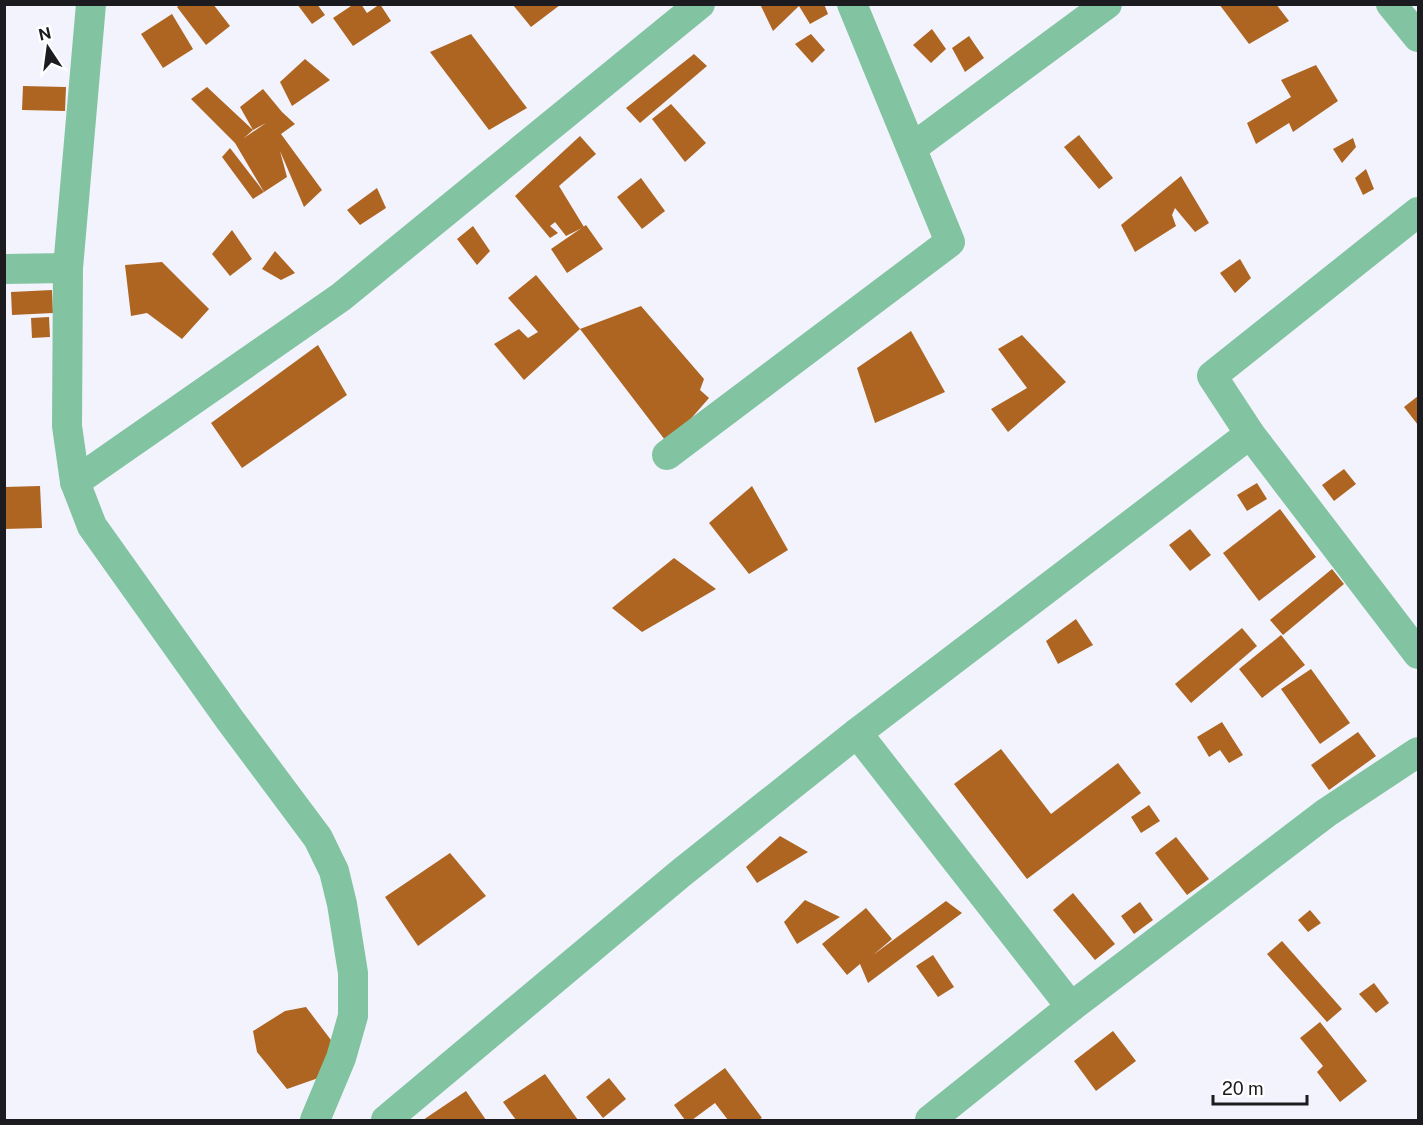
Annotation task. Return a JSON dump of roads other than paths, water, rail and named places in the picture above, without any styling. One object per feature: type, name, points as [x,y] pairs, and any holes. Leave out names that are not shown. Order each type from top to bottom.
[{"type":"street","points":[[75,482],[341,297],[700,4]]},
{"type":"street","points":[[667,455],[950,242],[852,4]]},
{"type":"street","points":[[912,148],[1107,4]]},
{"type":"street","points":[[1391,4],[1419,37]]},
{"type":"street","points":[[95,7],[68,268],[67,426],[75,482],[92,526],[230,720],[318,838],[334,871],[342,904],[353,973],[352,1016],[341,1058],[315,1120]]},
{"type":"street","points":[[1419,212],[1212,376],[1250,434],[1419,654]]},
{"type":"street","points":[[4,269],[68,268]]},
{"type":"street","points":[[386,1120],[681,873],[857,733],[1250,434]]},
{"type":"street","points":[[857,733],[1071,1007]]},
{"type":"street","points":[[930,1120],[1071,1007],[1326,813],[1419,752]]}]
